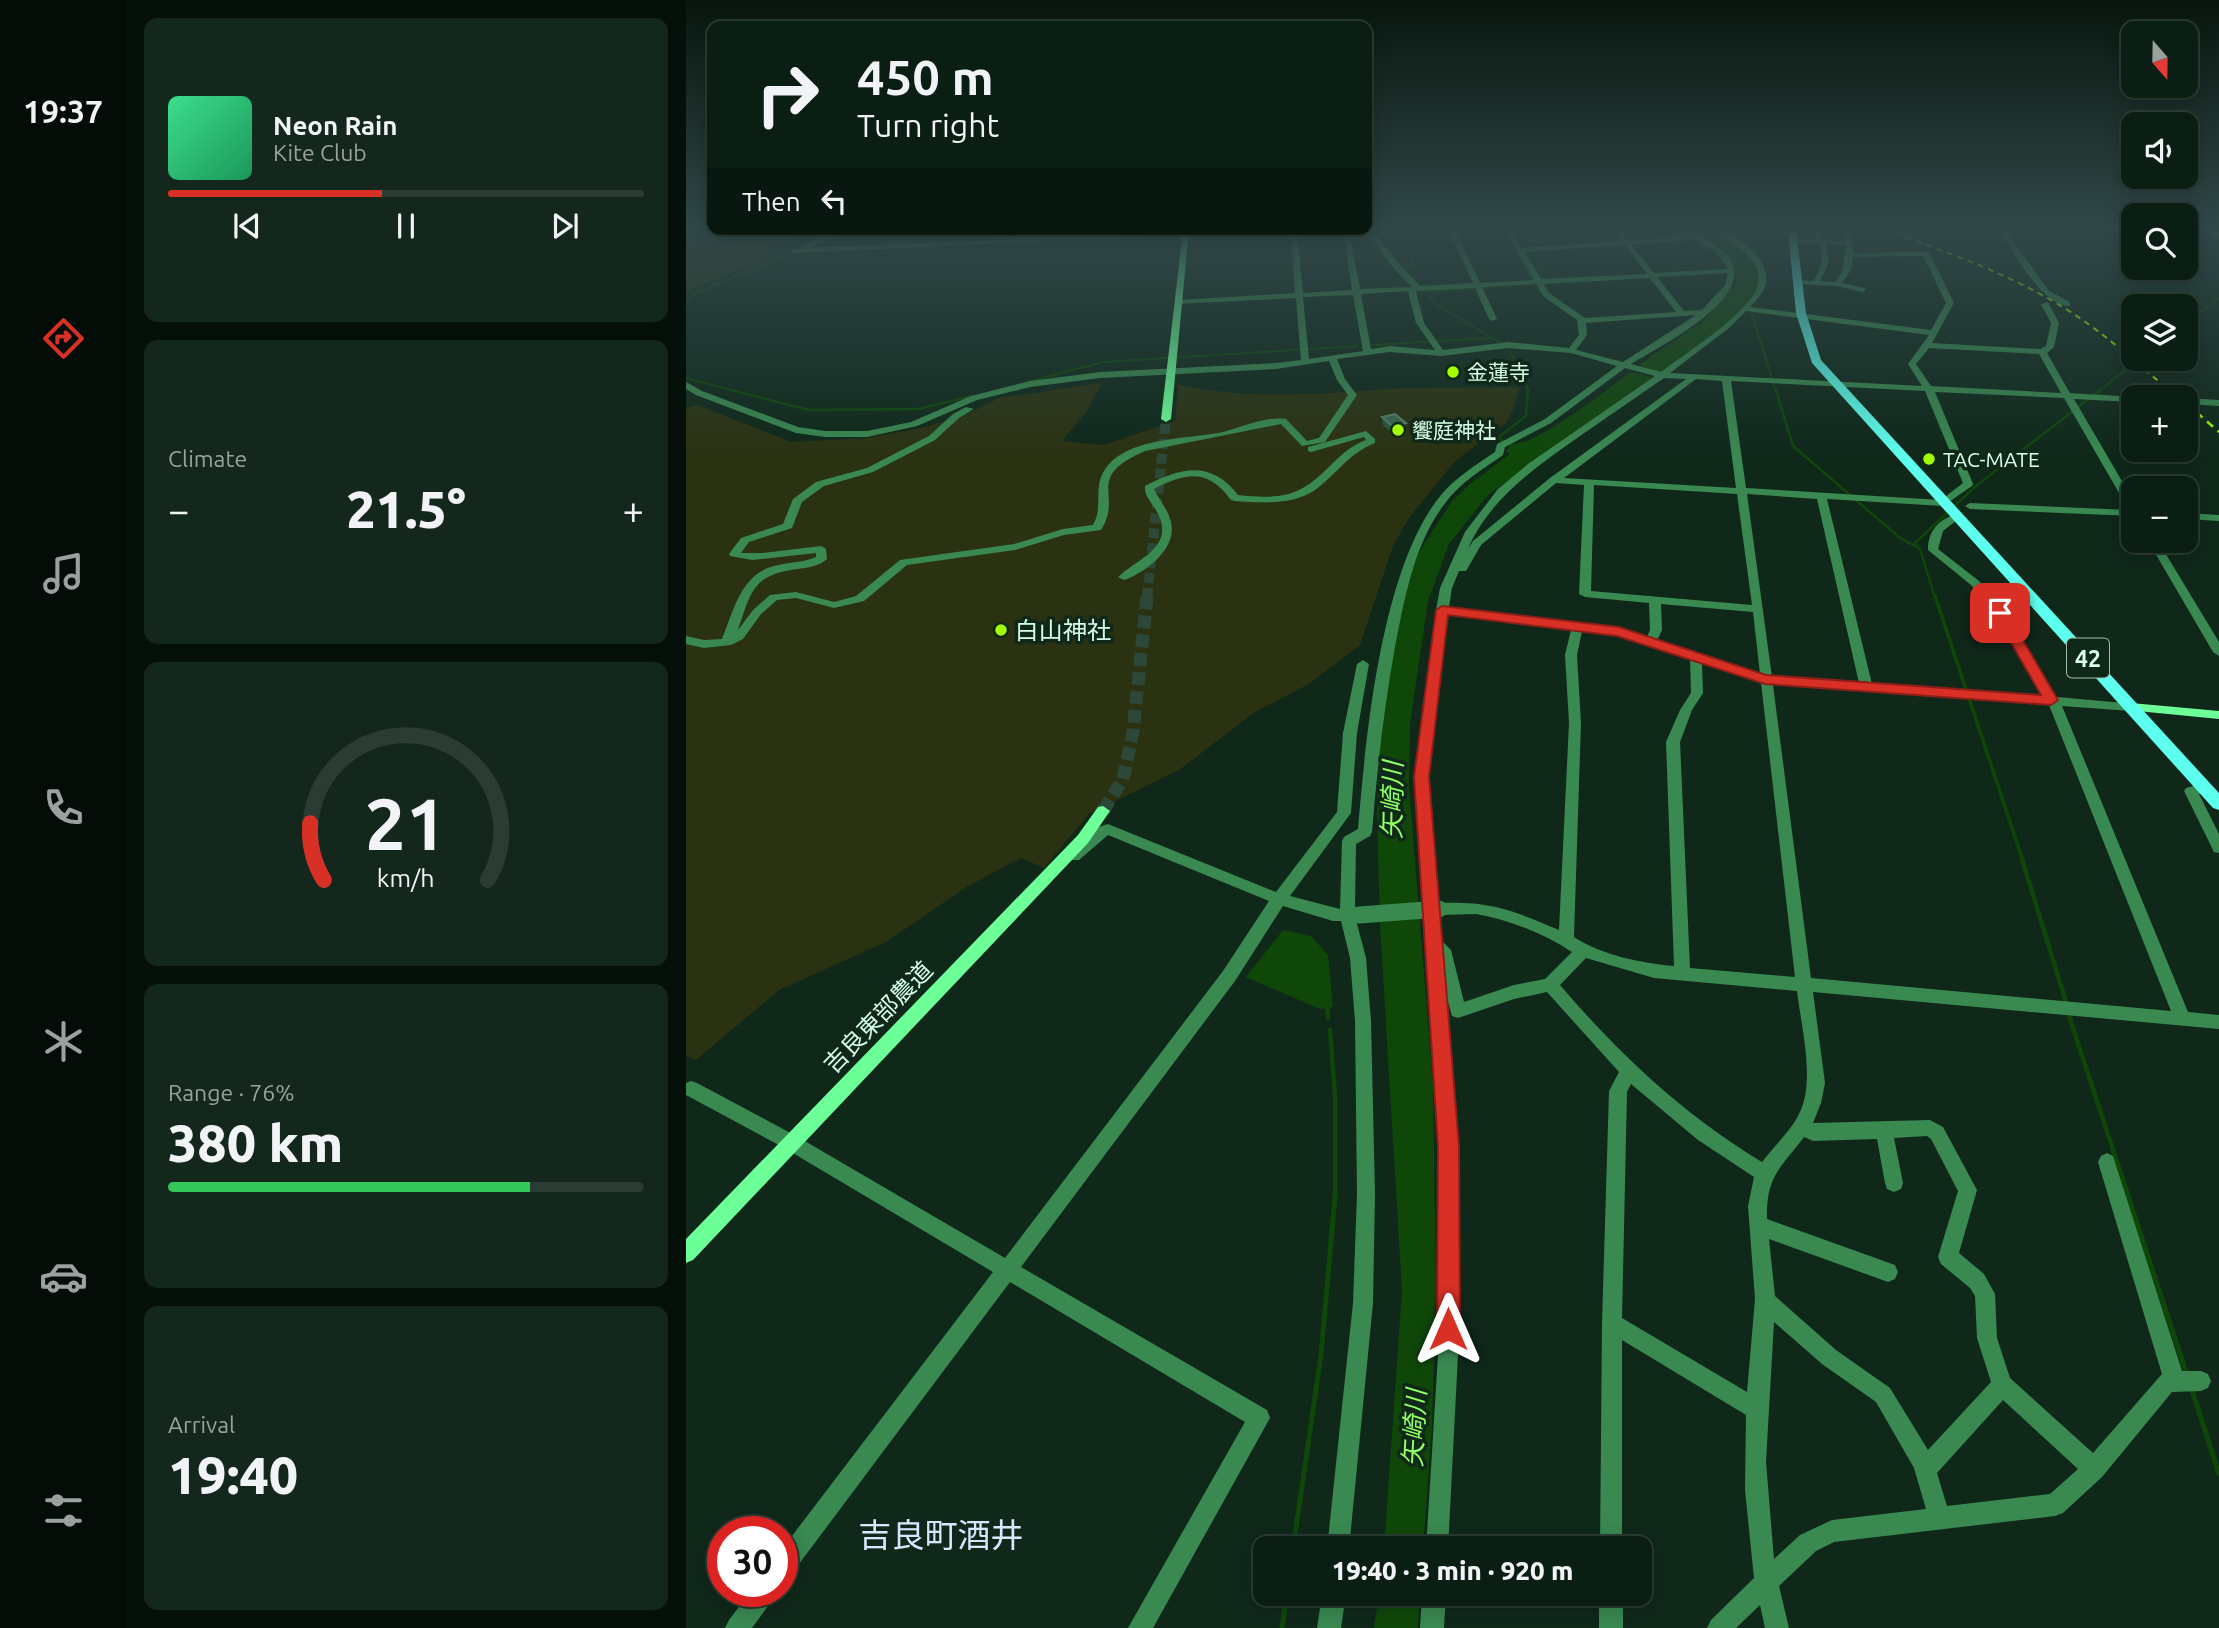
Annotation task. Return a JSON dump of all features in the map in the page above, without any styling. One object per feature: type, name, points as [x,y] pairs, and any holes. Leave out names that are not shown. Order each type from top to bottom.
[{"type":"main road","name":"42","points":[[1800,306],[1804,337],[1816,360],[1833,383],[2219,804]]},
{"type":"street","points":[[1166,419],[1178,306]]},
{"type":"street","points":[[1299,306],[1305,362]]},
{"type":"street","points":[[1358,306],[1367,352]]},
{"type":"street","points":[[1417,306],[1420,323],[1441,353]]},
{"type":"street","points":[[1488,306],[1493,318]]},
{"type":"street","points":[[1565,306],[1582,321],[1583,335],[1571,351]]},
{"type":"street","points":[[1675,306],[1681,313]]},
{"type":"street","points":[[1339,1536],[1363,1303],[1366,1194],[1363,1021],[1349,841],[1365,832],[1371,744],[1404,575],[1419,538],[1443,499],[1466,476],[1500,453],[1500,446],[1549,421],[1708,306]]},
{"type":"street","points":[[1438,1536],[1448,1355],[1449,1146],[1436,944],[1423,820],[1422,777],[1451,570],[1470,532],[1502,491],[1531,466],[1748,306]]},
{"type":"street","points":[[1949,306],[1932,333],[1929,345],[1912,364],[1929,388],[1968,484],[1933,538],[1933,550],[1975,583],[2000,613],[2057,708],[2183,1019]]},
{"type":"street","points":[[1929,345],[2042,352],[2050,347],[2055,323],[2046,306]]},
{"type":"street","points":[[1746,309],[1932,333]]},
{"type":"street","points":[[1582,321],[1702,312]]},
{"type":"street","points":[[688,390],[796,430],[844,435],[906,426],[974,398],[1011,387],[1100,375],[1305,362],[1399,349],[1441,353],[1508,345],[1571,351],[1658,375],[2121,398]]},
{"type":"street","points":[[2042,352],[2071,397],[2121,489]]},
{"type":"street","points":[[1305,444],[1322,440],[1353,395],[1341,380],[1332,358]]},
{"type":"street","points":[[1446,611],[1454,588],[1477,543],[1554,480],[1693,377]]},
{"type":"street","points":[[1726,378],[1758,610],[1815,1083],[1813,1107],[1803,1127],[1764,1173],[1758,1191],[1765,1301],[1756,1409],[1758,1519],[1765,1585],[1777,1628]]},
{"type":"street","points":[[727,642],[754,579],[770,570],[804,568],[822,559],[821,549],[794,550],[743,559],[734,554],[745,540],[788,526],[797,501],[820,484],[870,470],[932,438],[956,416],[1011,387]]},
{"type":"street","points":[[2198,401],[2219,402]]},
{"type":"street","points":[[686,640],[704,643],[727,642],[739,636],[757,612],[774,597],[796,595],[834,605],[860,599],[904,562],[1003,549],[1063,532],[1097,528],[1105,519],[1104,478],[1117,462],[1142,449],[1226,434],[1262,422],[1283,421],[1310,449],[1323,448],[1366,434],[1372,440],[1357,444],[1303,493],[1271,498],[1235,498],[1225,482],[1206,473],[1172,474],[1150,488],[1166,520],[1166,539],[1152,560],[1124,577]]},
{"type":"street","points":[[1554,480],[1858,497],[1951,512]]},
{"type":"street","points":[[1589,482],[1585,594],[1758,610]]},
{"type":"street","points":[[1821,496],[1866,686]]},
{"type":"street","points":[[1970,506],[2121,510]]},
{"type":"street","points":[[2198,517],[2219,518]]},
{"type":"street","points":[[2160,553],[2219,652]]},
{"type":"street","points":[[1651,641],[1656,630],[1655,602]]},
{"type":"street","points":[[1446,611],[1619,632],[1765,680],[2219,715]]},
{"type":"street","points":[[1566,940],[1575,723],[1571,655],[1577,627]]},
{"type":"street","points":[[1682,974],[1673,742],[1686,710],[1697,693],[1696,658]]},
{"type":"street","points":[[798,1547],[1228,976],[1279,899],[1344,813],[1350,733],[1363,664]]},
{"type":"street","points":[[2204,788],[2192,791],[2219,848]]},
{"type":"street","name":"吉良東部農道","points":[[686,1253],[1083,839],[1103,811]]},
{"type":"street","points":[[1056,865],[1069,861],[1100,832],[1108,829],[1279,899],[1333,915],[1476,908],[1503,913],[1566,940],[1583,951],[1630,966],[1682,974],[2219,1022]]},
{"type":"street","points":[[1436,944],[1443,950],[1458,1011],[1514,992],[1550,985],[1583,951]]},
{"type":"street","points":[[1550,985],[1588,1031],[1628,1072],[1714,1145],[1764,1173]]},
{"type":"street","points":[[1611,1536],[1612,1323],[1618,1091],[1628,1072]]},
{"type":"street","points":[[691,1089],[792,1143],[1259,1418],[1140,1628]]},
{"type":"street","points":[[1803,1127],[1812,1133],[1930,1128],[1937,1133],[1968,1190],[1948,1257],[1978,1281],[1985,1294],[1987,1338],[2002,1385],[2094,1469]]},
{"type":"street","points":[[1884,1130],[1894,1183]]},
{"type":"street","points":[[2107,1162],[2176,1381]]},
{"type":"street","points":[[1759,1226],[1888,1272]]},
{"type":"street","points":[[1765,1301],[1829,1357],[1883,1395],[1926,1469],[1939,1517]]},
{"type":"street","points":[[1612,1323],[1756,1409]]},
{"type":"street","points":[[1719,1628],[1808,1543],[1832,1531],[2055,1505],[2094,1469],[2167,1382],[2202,1381]]},
{"type":"street","points":[[1926,1469],[2002,1385]]},
{"type":"street","points":[[1329,1628],[1332,1606]]},
{"type":"street","points":[[1432,1628],[1433,1606]]},
{"type":"street","points":[[1611,1606],[1611,1628]]},
{"type":"street","points":[[737,1628],[753,1607]]},
{"type":"shaded area","points":[[1102,383],[1086,412],[1062,441],[1103,445],[1175,421],[1178,385],[1264,394],[1519,387],[1514,408],[1505,424],[1455,461],[1409,518],[1393,546],[1360,645],[1309,684],[1255,712],[1179,770],[1089,814],[1044,868],[1021,858],[968,886],[886,942],[779,990],[696,1060],[686,1056],[686,408],[697,405],[791,442],[867,438],[921,428],[965,415],[999,398]]},
{"type":"water","points":[[1716,306],[1747,306],[1701,345],[1662,373],[1635,368],[1703,321]]},
{"type":"water","name":"矢崎川","points":[[1631,372],[1653,377],[1488,495],[1449,544],[1428,601],[1410,724],[1409,786],[1433,1085],[1436,1282],[1432,1426],[1424,1536],[1385,1536],[1402,1290],[1380,925],[1377,815],[1381,707],[1411,571],[1417,555],[1452,501],[1510,454],[1506,451],[1511,444],[1537,436]]},
{"type":"water","points":[[1283,930],[1311,936],[1328,955],[1333,1007],[1320,1009],[1246,977]]},
{"type":"water","points":[[1377,1606],[1419,1606],[1418,1628],[1374,1628]]},
{"type":"building","points":[[1395,414],[1406,423],[1393,427],[1382,417]]},
{"type":"waterway","points":[[1439,306],[1501,343]]},
{"type":"waterway","points":[[2198,314],[2208,306]]},
{"type":"waterway","points":[[1752,314],[1776,392]]},
{"type":"waterway","points":[[1372,345],[1492,338]]},
{"type":"waterway","points":[[1027,382],[1103,362],[1358,346]]},
{"type":"waterway","points":[[1507,348],[1523,371],[1528,392]]},
{"type":"waterway","points":[[2098,392],[2124,371]]},
{"type":"waterway","points":[[686,378],[738,392]]},
{"type":"waterway","points":[[731,390],[809,410],[918,409],[972,396]]},
{"type":"waterway","points":[[1776,390],[1793,446],[1900,538],[1915,546]]},
{"type":"waterway","points":[[1935,598],[1920,549],[1914,544],[1976,486],[2100,390]]},
{"type":"waterway","points":[[1514,447],[1498,438],[1526,416],[1528,392]]},
{"type":"waterway","points":[[1935,596],[2023,861]]},
{"type":"waterway","points":[[2022,859],[2066,1002]]},
{"type":"waterway","points":[[1327,1006],[1328,1018]]},
{"type":"waterway","points":[[2069,1016],[2129,1198]]},
{"type":"waterway","points":[[1330,1030],[1335,1095],[1335,1196]]},
{"type":"waterway","points":[[1295,1536],[1321,1355],[1335,1196]]},
{"type":"waterway","points":[[2128,1196],[2186,1372]]},
{"type":"waterway","points":[[2192,1390],[2219,1474]]},
{"type":"waterway","points":[[1282,1628],[1285,1606]]},
{"type":"tunnel","points":[[1147,598],[1166,419]]},
{"type":"tunnel","points":[[1103,811],[1123,779],[1133,732],[1147,596]]},
{"type":"railway","points":[[2061,306],[2094,328],[2163,385]]},
{"type":"railway","points":[[2198,414],[2219,432]]},
{"type":"place","name":"金蓮寺","points":[[1453,372]]},
{"type":"place","name":"饗庭神社","points":[[1398,430]]},
{"type":"place","name":"TAC-MATE","points":[[1929,459]]},
{"type":"place","name":"白山神社","points":[[1001,630]]},
{"type":"district","name":"吉良町酒井","points":[[941,1534]]},
{"type":"route","points":[[1448,1329],[1449,1146],[1436,944],[1423,820],[1422,777],[1442,610],[1619,632],[1765,680],[2051,700],[2000,613]]}]
